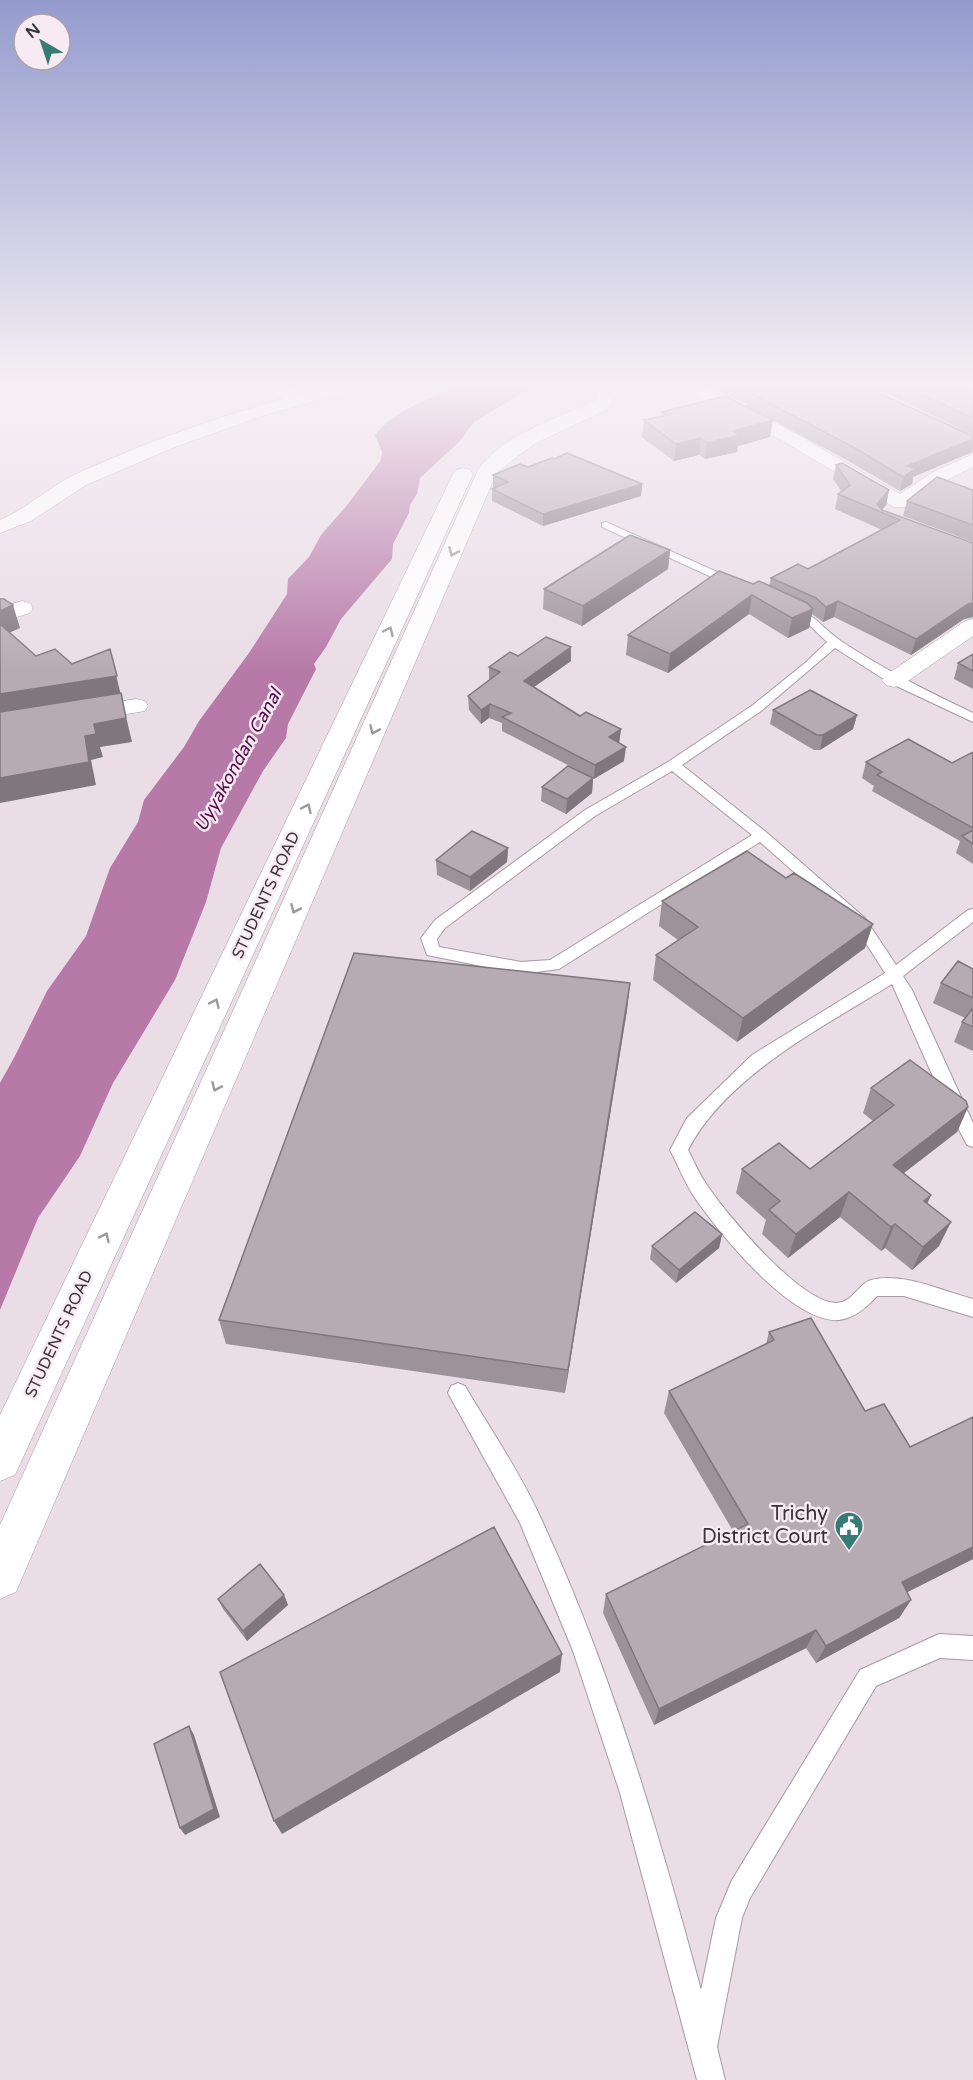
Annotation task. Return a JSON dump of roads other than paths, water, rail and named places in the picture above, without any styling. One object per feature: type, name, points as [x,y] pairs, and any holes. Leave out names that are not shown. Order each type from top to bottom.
[{"type":"main road","points":[[5,526],[85,478]]},
{"type":"main road","points":[[5,526],[50,511],[116,478]]},
{"type":"main road","name":"STUDENTS ROAD","points":[[0,1461],[461,478]]},
{"type":"main road","points":[[0,1576],[484,478]]},
{"type":"street","points":[[858,478],[901,503]]},
{"type":"street","points":[[886,519],[901,503],[937,478]]},
{"type":"street","points":[[0,615],[22,608]]},
{"type":"street","points":[[894,680],[973,627]]},
{"type":"street","points":[[0,728],[136,706]]},
{"type":"lane","points":[[606,525],[744,588]]},
{"type":"lane","points":[[776,603],[808,618],[834,642],[894,680],[973,718]]},
{"type":"lane","points":[[761,835],[553,965],[521,968],[432,951],[429,939],[440,924],[590,813],[673,765],[757,708],[809,666],[834,642]]},
{"type":"lane","points":[[673,765],[761,835],[860,922],[904,990],[951,1097],[973,1140]]},
{"type":"lane","points":[[973,914],[894,975],[758,1059],[693,1123],[680,1150],[698,1187],[743,1246],[804,1301],[831,1311],[851,1309],[873,1288],[904,1288],[973,1308]]},
{"type":"lane","points":[[458,1393],[528,1514],[594,1673],[672,1929],[711,2080]]},
{"type":"lane","points":[[703,2050],[729,1918],[741,1889],[868,1677],[939,1646],[973,1648]]},
{"type":"water","name":"Uyyakondan Canal","points":[[367,478],[420,478],[417,494],[393,544],[392,559],[341,619],[314,664],[316,669],[288,724],[286,738],[263,771],[221,848],[206,902],[175,980],[113,1083],[80,1156],[38,1218],[0,1310],[0,1083],[47,991],[86,936],[110,868],[138,822],[144,800],[249,653],[287,594],[288,579],[309,557],[321,535]]},
{"type":"place","name":"Trichy District Court","points":[[849,1552]]}]
